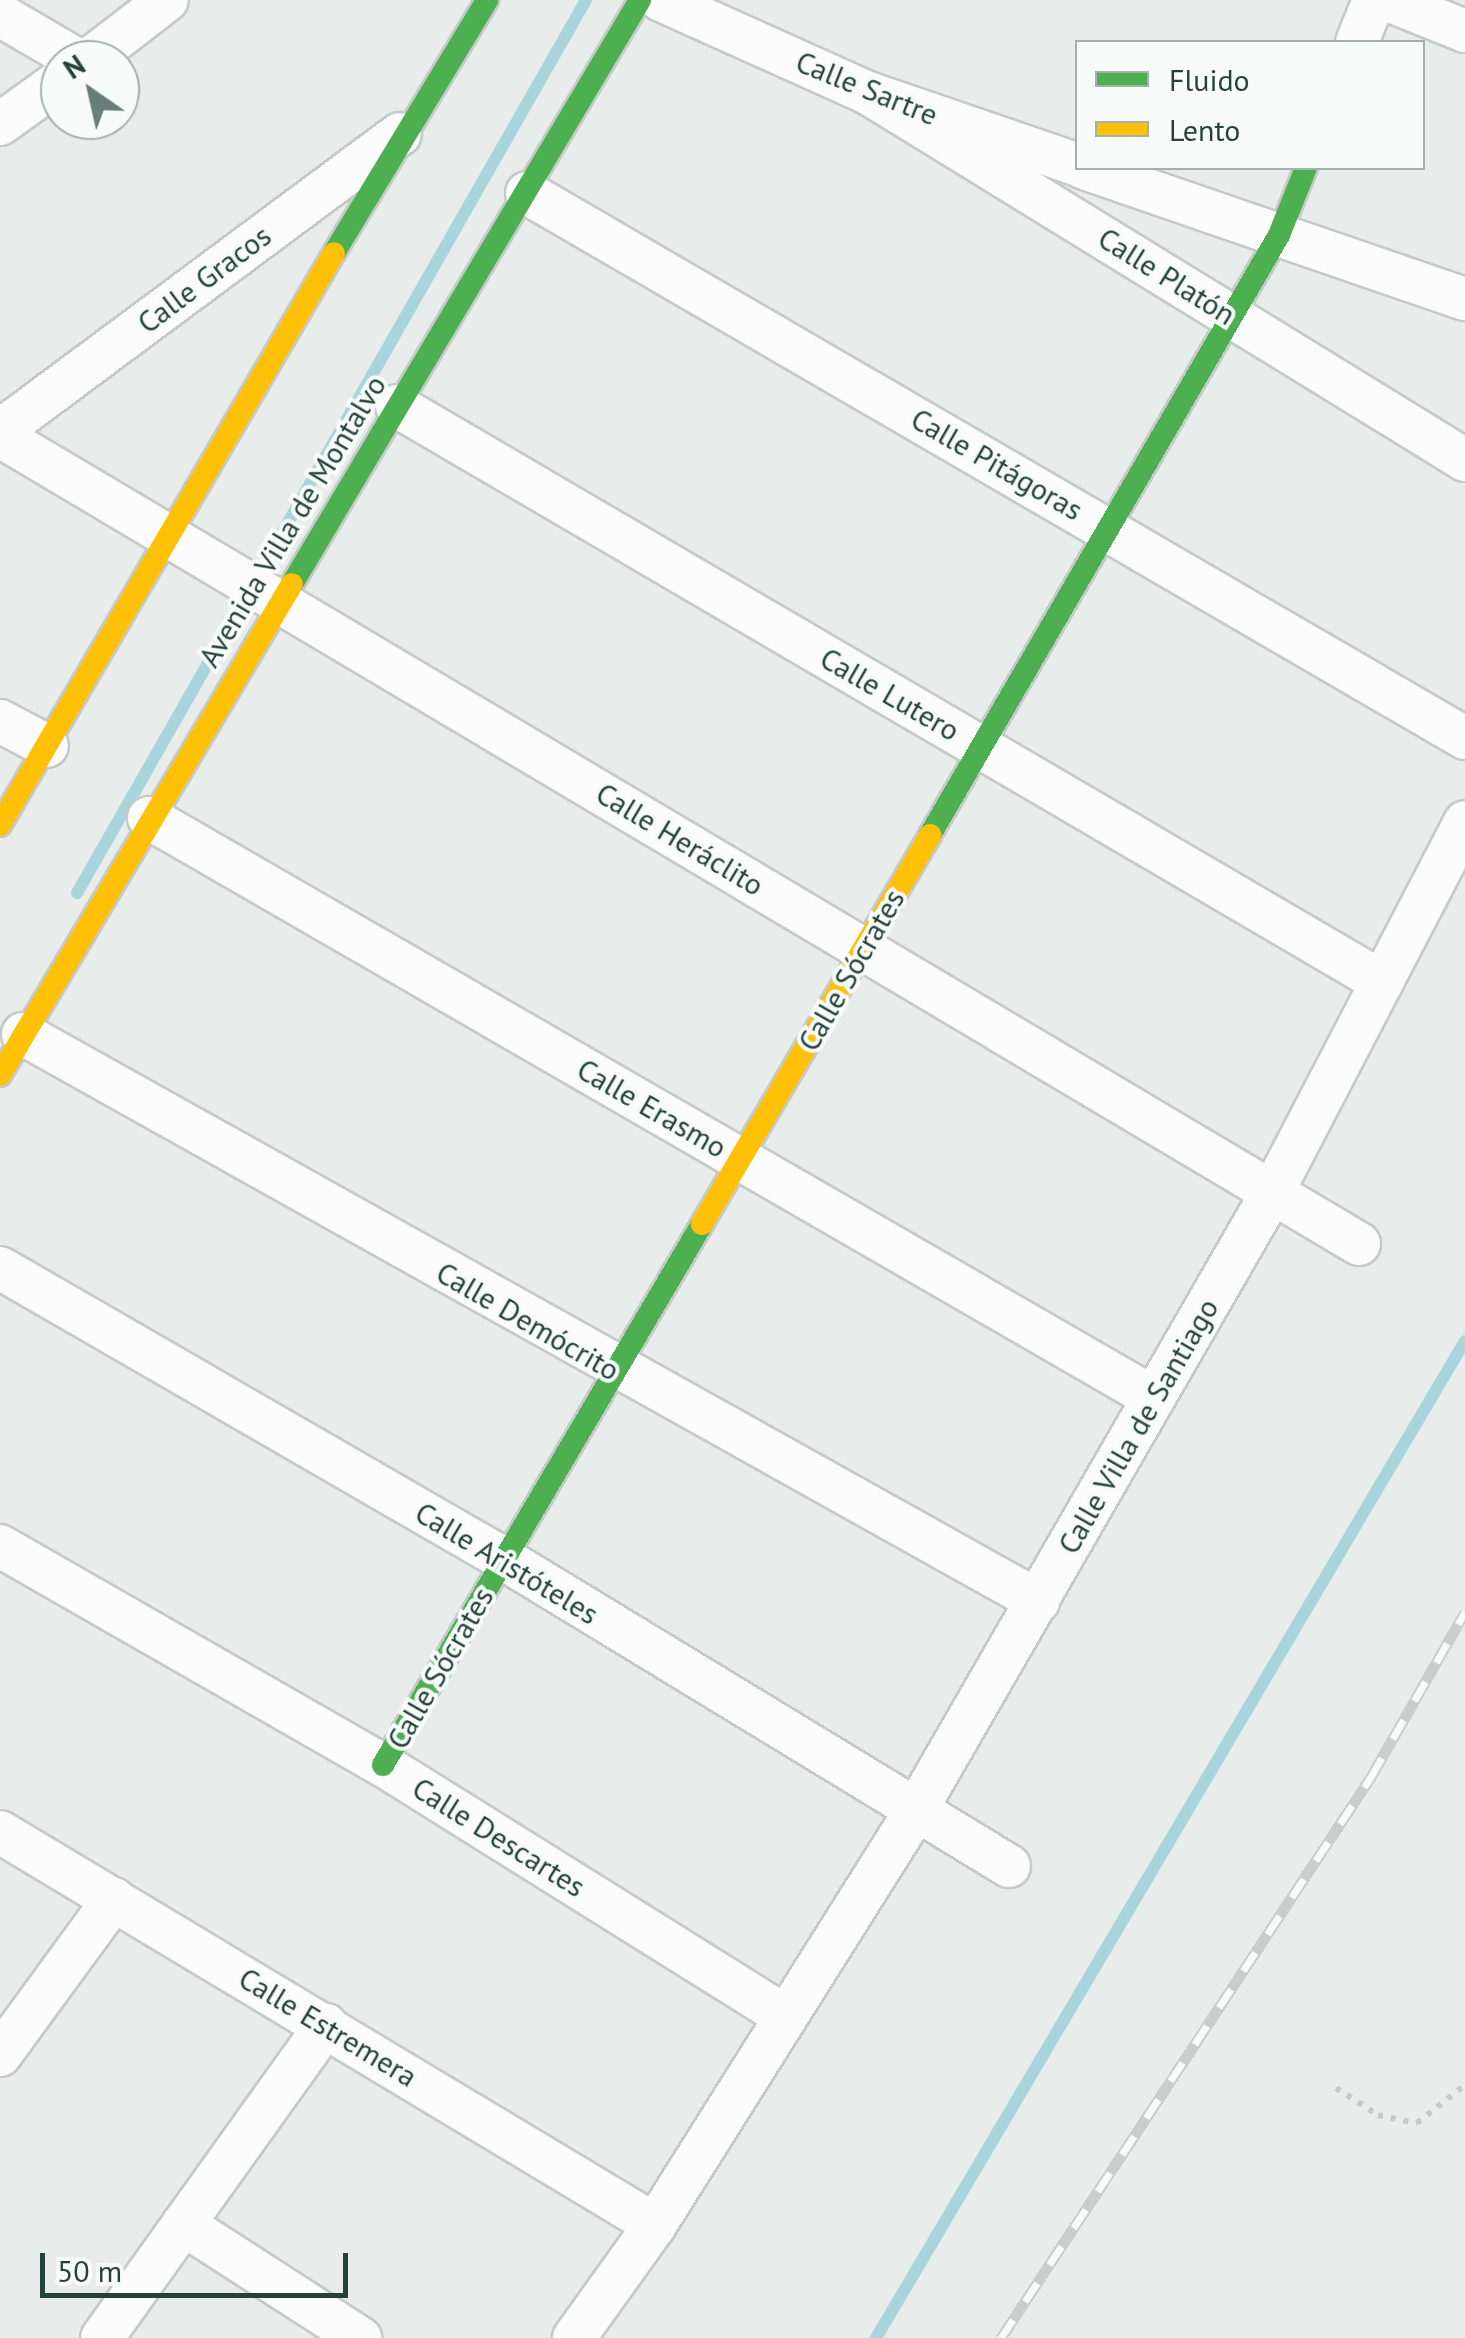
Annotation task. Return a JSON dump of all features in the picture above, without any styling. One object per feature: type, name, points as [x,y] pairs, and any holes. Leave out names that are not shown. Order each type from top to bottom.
[{"type":"street","points":[[115,40],[167,0]]},
{"type":"street","points":[[0,825],[166,532],[487,0]]},
{"type":"street","name":"Avenida Villa de Montalvo","points":[[0,1075],[149,818],[640,0]]},
{"type":"street","name":"Calle Sartre","points":[[661,0],[868,93],[1075,164]]},
{"type":"street","points":[[1358,40],[1374,0]]},
{"type":"street","points":[[1388,0],[1465,30]]},
{"type":"street","points":[[0,16],[42,40]]},
{"type":"street","name":"Calle Platón","points":[[868,93],[1465,460]]},
{"type":"street","points":[[0,124],[40,95]]},
{"type":"street","name":"Calle Gracos","points":[[0,434],[409,128]]},
{"type":"street","name":"Calle Sartre","points":[[1092,170],[1465,299]]},
{"type":"street","name":"Calle Sócrates","points":[[383,1766],[1110,530],[1278,235],[1305,170]]},
{"type":"street","name":"Calle Pitágoras","points":[[527,193],[1465,738]]},
{"type":"street","name":"Calle Lutero","points":[[397,406],[1382,982]]},
{"type":"street","name":"Calle Heráclito","points":[[0,434],[1359,1244]]},
{"type":"street","points":[[0,722],[47,746]]},
{"type":"street","name":"Calle Erasmo","points":[[149,818],[1154,1398]]},
{"type":"street","name":"Calle Villa de Santiago","points":[[574,2338],[654,2225],[916,1810],[1272,1192],[1465,822]]},
{"type":"street","name":"Calle Demócrito","points":[[22,1034],[616,1371],[1038,1601]]},
{"type":"street","name":"Calle Aristóteles","points":[[0,1268],[504,1559],[1009,1866]]},
{"type":"street","name":"Calle Descartes","points":[[0,1546],[383,1766],[786,2016]]},
{"type":"street","name":"Calle Estremera","points":[[0,1832],[654,2225]]},
{"type":"street","points":[[0,2055],[114,1900]]},
{"type":"street","points":[[102,2338],[326,2025]]},
{"type":"street","points":[[184,2224],[360,2338]]},
{"type":"path","points":[[1336,2088],[1378,2115],[1417,2123],[1465,2085]]},
{"type":"waterway","points":[[270,554],[586,0]]},
{"type":"waterway","points":[[77,893],[237,613]]},
{"type":"waterway","points":[[876,2338],[1465,1341]]},
{"type":"railway","points":[[1001,2338],[1371,1777],[1465,1612]]},
{"type":"traffic: fast","points":[[334,253],[487,0]]},
{"type":"traffic: fast","points":[[292,584],[640,0]]},
{"type":"traffic: fast","points":[[930,835],[1279,235],[1305,170]]},
{"type":"traffic: fast","points":[[383,1765],[702,1224]]},
{"type":"traffic: slow","points":[[0,825],[334,253]]},
{"type":"traffic: slow","points":[[0,1075],[292,584]]},
{"type":"traffic: slow","points":[[702,1224],[930,835]]}]
